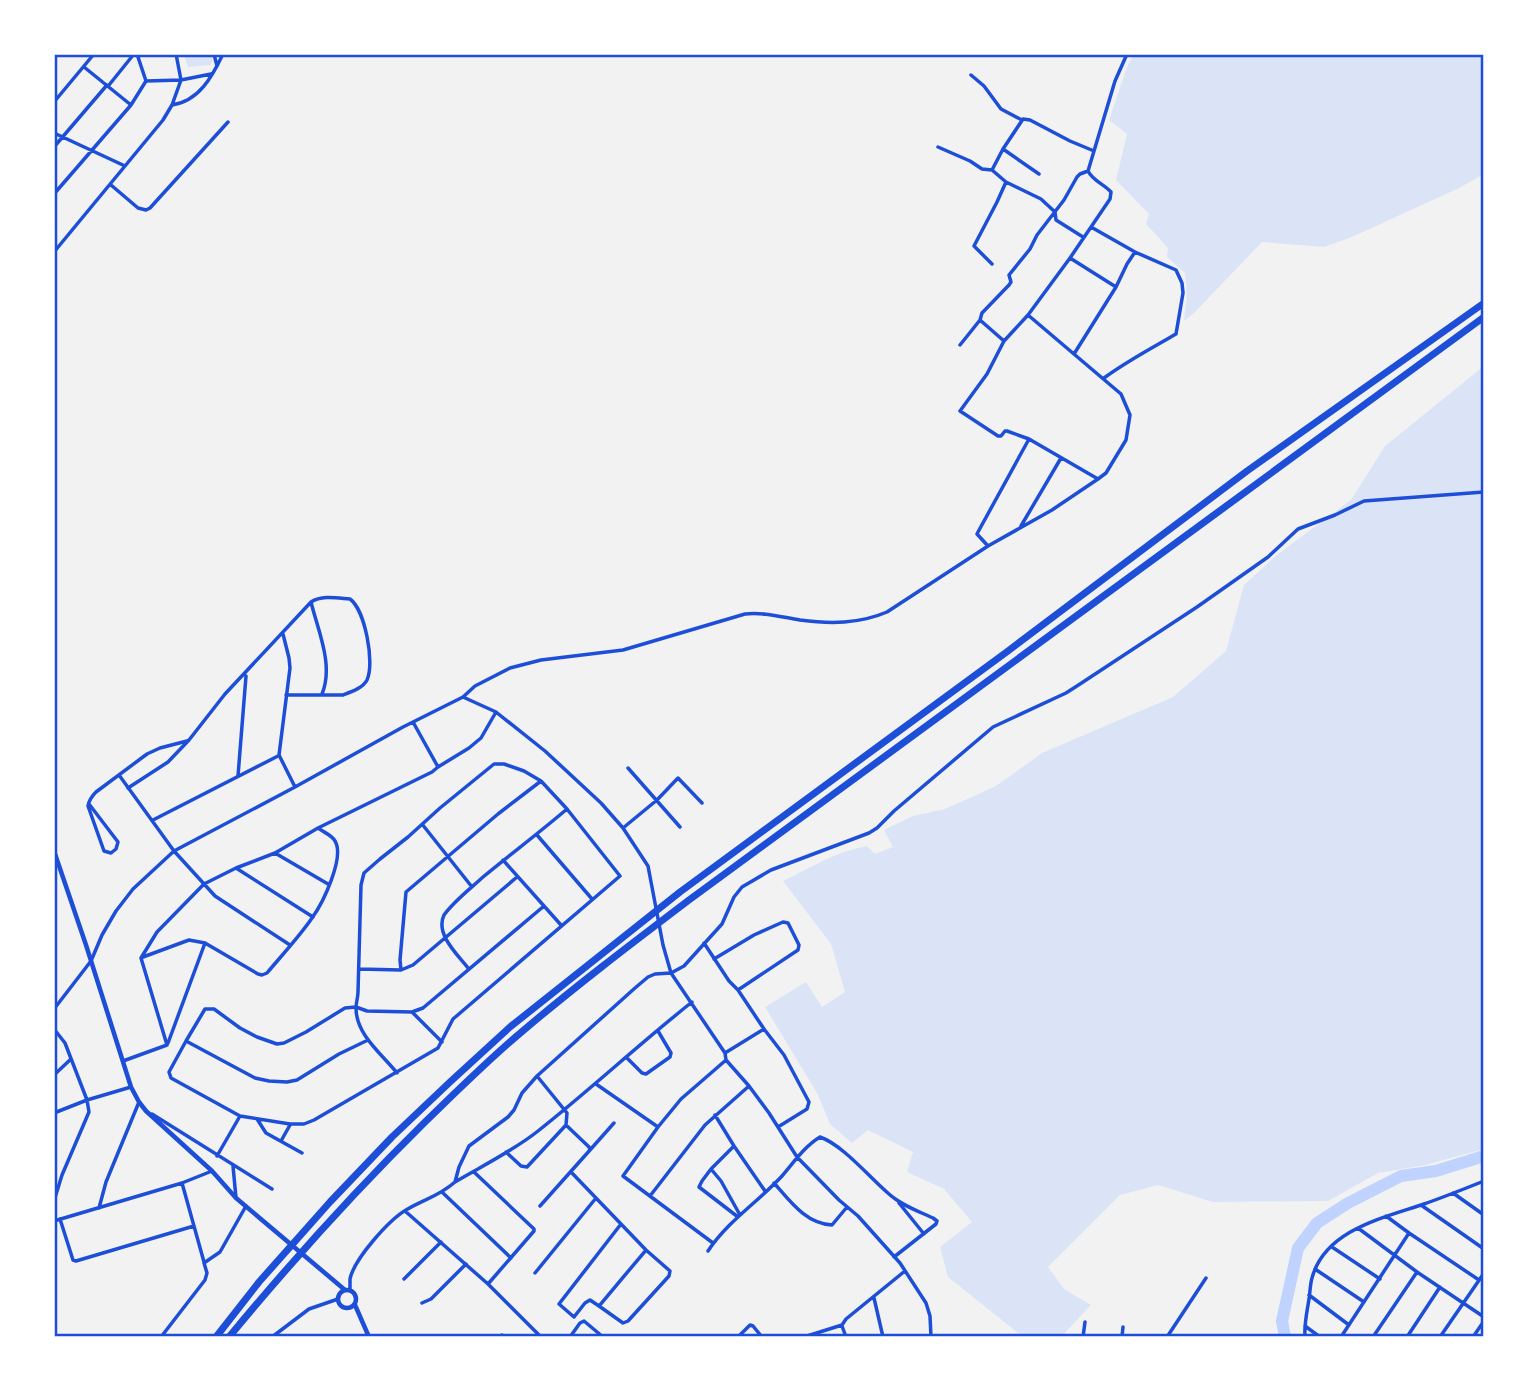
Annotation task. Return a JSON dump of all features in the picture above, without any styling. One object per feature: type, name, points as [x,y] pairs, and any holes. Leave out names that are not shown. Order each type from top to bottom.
[{"type":"highway","points":[[216,1337],[259,1282],[330,1202],[392,1137],[510,1027],[680,892],[1231,482],[1484,303]]},
{"type":"highway","points":[[229,1337],[340,1208],[517,1035],[689,900],[1484,317]]},
{"type":"street","points":[[54,102],[94,54]]},
{"type":"street","points":[[54,147],[136,54],[146,81]]},
{"type":"street","points":[[55,249],[163,120],[181,80],[176,54]]},
{"type":"street","points":[[214,54],[217,66]]},
{"type":"street","points":[[172,105],[192,99],[213,74],[223,54]]},
{"type":"street","points":[[1098,479],[1030,439],[1007,431],[998,436],[960,411],[987,374],[1004,341],[1028,315],[1110,199],[1111,192],[1091,177],[1088,171],[1115,81],[1127,54]]},
{"type":"street","points":[[84,67],[131,105]]},
{"type":"street","points":[[146,81],[181,80],[213,74]]},
{"type":"street","points":[[971,75],[984,86],[1001,109],[1094,151]]},
{"type":"street","points":[[54,194],[131,105],[146,81]]},
{"type":"street","points":[[992,170],[1022,120]]},
{"type":"street","points":[[111,184],[138,208],[150,208],[228,122]]},
{"type":"street","points":[[54,133],[126,166]]},
{"type":"street","points":[[937,147],[982,169],[992,170],[1006,182],[1041,199],[1055,212],[1056,220],[1084,237]]},
{"type":"street","points":[[1003,149],[1039,174]]},
{"type":"street","points":[[960,345],[980,320],[982,313],[1009,285],[1009,275],[1027,253],[1077,177],[1088,171]]},
{"type":"street","points":[[992,264],[974,246],[1006,182]]},
{"type":"street","points":[[1091,227],[1135,252],[1176,270],[1183,293],[1177,333],[1126,361],[1103,379]]},
{"type":"street","points":[[1074,354],[1116,288],[1135,252]]},
{"type":"street","points":[[1070,258],[1116,288]]},
{"type":"street","points":[[54,1009],[91,961],[116,911],[134,889],[174,851],[463,697],[475,686],[510,668],[541,660],[624,650],[758,612],[821,622],[857,622],[872,619],[1052,510],[1098,479],[1106,473],[1126,440],[1130,415],[1121,394],[1028,315]]},
{"type":"street","points":[[980,320],[1004,341]]},
{"type":"street","points":[[988,547],[977,534],[978,531],[1030,439]]},
{"type":"street","points":[[1021,527],[1061,458]]},
{"type":"street","points":[[455,1182],[469,1146],[508,1117],[522,1093],[537,1076],[648,977],[671,973],[684,966],[722,924],[734,897],[742,887],[771,870],[877,828],[993,727],[1080,684],[1268,557],[1298,529],[1364,501],[1484,492]]},
{"type":"street","points":[[128,789],[162,767],[189,740],[225,694],[311,602],[325,598],[350,599],[358,608],[366,632],[369,658],[366,682],[343,695],[286,695]]},
{"type":"street","points":[[311,602],[326,667],[326,684],[322,694]]},
{"type":"street","points":[[283,634],[290,668],[279,755],[295,788]]},
{"type":"street","points":[[238,777],[246,674]]},
{"type":"street","points":[[463,697],[496,712],[545,751],[601,803],[623,828],[648,866],[671,973],[725,1053],[726,1060],[749,1086],[797,1157],[858,1216],[905,1271],[926,1303],[931,1337]]},
{"type":"street","points":[[167,1045],[141,958],[157,932],[204,884],[275,853],[318,828],[432,772],[481,738],[496,712]]},
{"type":"street","points":[[413,722],[438,767]]},
{"type":"street","points":[[89,804],[118,842],[114,851],[103,851],[92,818],[89,804],[90,798],[151,752],[189,740]]},
{"type":"street","points":[[153,821],[279,755]]},
{"type":"street","points":[[397,1073],[368,1040],[359,1023],[356,1007],[362,877],[489,768],[497,763],[524,771],[541,781],[567,808],[620,873],[620,878],[561,925],[453,1019],[438,1048],[397,1073],[309,1122],[290,1124],[240,1116],[171,1078],[169,1072],[205,1009],[214,1009],[240,1028],[277,1044],[306,1032],[345,1008],[356,1007],[367,1011],[412,1012],[423,1008],[544,906]]},
{"type":"street","points":[[628,768],[680,827]]},
{"type":"street","points":[[119,775],[174,851],[215,896],[290,945]]},
{"type":"street","points":[[623,828],[679,778],[702,803]]},
{"type":"street","points":[[401,970],[406,892],[541,781]]},
{"type":"street","points":[[468,968],[445,937],[442,921],[444,915],[503,860],[567,808]]},
{"type":"street","points":[[422,824],[472,887]]},
{"type":"street","points":[[141,958],[189,940],[205,943],[258,974],[267,973],[313,917],[338,861],[338,849],[334,839],[318,828]]},
{"type":"street","points":[[537,835],[592,899]]},
{"type":"street","points":[[54,851],[122,1061],[139,1101],[146,1111],[212,1171],[236,1198],[356,1296],[355,1305],[369,1337]]},
{"type":"street","points":[[275,853],[328,884]]},
{"type":"street","points":[[503,860],[561,925]]},
{"type":"street","points":[[236,868],[313,917]]},
{"type":"street","points":[[359,969],[401,970],[413,965],[517,877]]},
{"type":"street","points":[[714,959],[754,935],[783,922],[788,923],[799,950],[738,990]]},
{"type":"street","points":[[122,1061],[167,1045],[205,943]]},
{"type":"street","points":[[704,943],[784,1055],[808,1102],[807,1109],[778,1127]]},
{"type":"street","points":[[348,1290],[350,1277],[361,1258],[381,1233],[405,1211],[443,1193],[455,1182],[538,1131],[692,1002]]},
{"type":"street","points":[[412,1012],[442,1042]]},
{"type":"street","points":[[54,1029],[63,1039],[87,1100],[89,1112],[74,1143],[54,1201]]},
{"type":"street","points":[[725,1053],[764,1029]]},
{"type":"street","points":[[626,1057],[646,1074],[670,1057],[671,1054],[658,1031]]},
{"type":"street","points":[[186,1041],[255,1078],[287,1082],[297,1080],[368,1040]]},
{"type":"street","points":[[54,1075],[71,1059]]},
{"type":"street","points":[[713,1242],[623,1178],[623,1174],[681,1099],[726,1060]]},
{"type":"street","points":[[506,1152],[521,1166],[527,1167],[566,1125],[568,1115],[537,1076]]},
{"type":"street","points":[[596,1084],[658,1127]]},
{"type":"street","points":[[650,1196],[705,1125],[749,1086]]},
{"type":"street","points":[[55,1110],[131,1087]]},
{"type":"street","points":[[99,1208],[106,1182],[139,1101]]},
{"type":"street","points":[[146,1111],[272,1189]]},
{"type":"street","points":[[715,1115],[765,1191]]},
{"type":"street","points":[[217,1156],[240,1116]]},
{"type":"street","points":[[257,1119],[264,1130],[302,1153]]},
{"type":"street","points":[[540,1206],[614,1123]]},
{"type":"street","points":[[281,1141],[290,1124]]},
{"type":"street","points":[[566,1125],[590,1150]]},
{"type":"street","points":[[708,1251],[713,1242],[818,1137],[825,1138],[865,1170],[898,1201],[937,1221],[894,1257]]},
{"type":"street","points":[[734,1146],[711,1169],[699,1187],[739,1216]]},
{"type":"street","points":[[233,1166],[236,1198]]},
{"type":"street","points":[[711,1169],[721,1181],[739,1216]]},
{"type":"street","points":[[54,1221],[182,1183],[212,1171]]},
{"type":"street","points":[[473,1171],[534,1228],[488,1284]]},
{"type":"street","points":[[571,1172],[596,1198],[621,1224],[646,1250],[670,1271],[669,1276],[623,1324],[590,1300],[574,1317],[559,1304],[621,1224]]},
{"type":"street","points":[[1306,1337],[1305,1326],[1315,1269],[1332,1246],[1358,1228],[1484,1181]]},
{"type":"street","points":[[161,1337],[207,1276],[182,1183]]},
{"type":"street","points":[[774,1183],[796,1209],[829,1225],[848,1207]]},
{"type":"street","points":[[443,1193],[511,1258]]},
{"type":"street","points":[[1453,1193],[1484,1216]]},
{"type":"street","points":[[535,1273],[596,1198]]},
{"type":"street","points":[[898,1201],[924,1234]]},
{"type":"street","points":[[1421,1205],[1484,1249]]},
{"type":"street","points":[[204,1263],[220,1252],[246,1206]]},
{"type":"street","points":[[405,1211],[488,1284],[541,1337]]},
{"type":"street","points":[[1387,1216],[1479,1280]]},
{"type":"street","points":[[60,1219],[73,1260],[76,1261],[194,1226]]},
{"type":"street","points":[[1358,1228],[1484,1319],[1473,1337]]},
{"type":"street","points":[[1341,1337],[1409,1233]]},
{"type":"street","points":[[404,1279],[441,1242]]},
{"type":"street","points":[[1332,1246],[1380,1279]]},
{"type":"street","points":[[599,1306],[646,1250]]},
{"type":"street","points":[[422,1303],[431,1299],[466,1264]]},
{"type":"street","points":[[1315,1269],[1364,1302]]},
{"type":"street","points":[[804,1337],[842,1325],[905,1271]]},
{"type":"street","points":[[1373,1337],[1417,1272]]},
{"type":"street","points":[[1440,1337],[1484,1273]]},
{"type":"street","points":[[1167,1337],[1206,1278]]},
{"type":"street","points":[[1407,1337],[1440,1287]]},
{"type":"street","points":[[348,1290],[340,1293],[338,1299],[342,1307],[351,1308],[355,1305]]},
{"type":"street","points":[[1309,1296],[1349,1325]]},
{"type":"street","points":[[874,1298],[883,1337]]},
{"type":"street","points":[[272,1337],[309,1309],[338,1299]]},
{"type":"street","points":[[570,1337],[584,1321],[603,1337]]},
{"type":"street","points":[[1083,1337],[1085,1321]]},
{"type":"street","points":[[738,1337],[750,1325],[762,1337]]},
{"type":"street","points":[[842,1325],[846,1337]]},
{"type":"street","points":[[1305,1326],[1321,1337]]},
{"type":"street","points":[[1122,1337],[1123,1327]]},
{"type":"shaded area","points":[[184,54],[212,54],[213,60],[210,65],[188,67]]},
{"type":"shaded area","points":[[1134,54],[1484,54],[1484,174],[1352,237],[1324,247],[1262,242],[1184,321],[1187,294],[1185,273],[1167,257],[1168,248],[1146,224],[1149,214],[1116,180],[1127,134],[1109,120]]},
{"type":"shaded area","points":[[1484,366],[1484,1149],[1425,1165],[1378,1173],[1328,1201],[1213,1202],[1158,1185],[1120,1195],[1048,1267],[1064,1289],[1091,1305],[1061,1337],[1023,1337],[948,1277],[940,1247],[972,1222],[944,1189],[907,1172],[913,1152],[868,1130],[852,1143],[830,1124],[817,1093],[765,1007],[806,982],[822,1007],[845,992],[831,944],[783,881],[845,852],[867,846],[875,854],[893,847],[884,830],[913,816],[945,809],[996,786],[1042,753],[1173,697],[1226,651],[1244,585],[1278,554],[1351,500],[1385,446]]},
{"type":"waterway","points":[[1285,1337],[1282,1321],[1298,1248],[1317,1223],[1348,1203],[1401,1176],[1436,1171],[1484,1156]]}]
